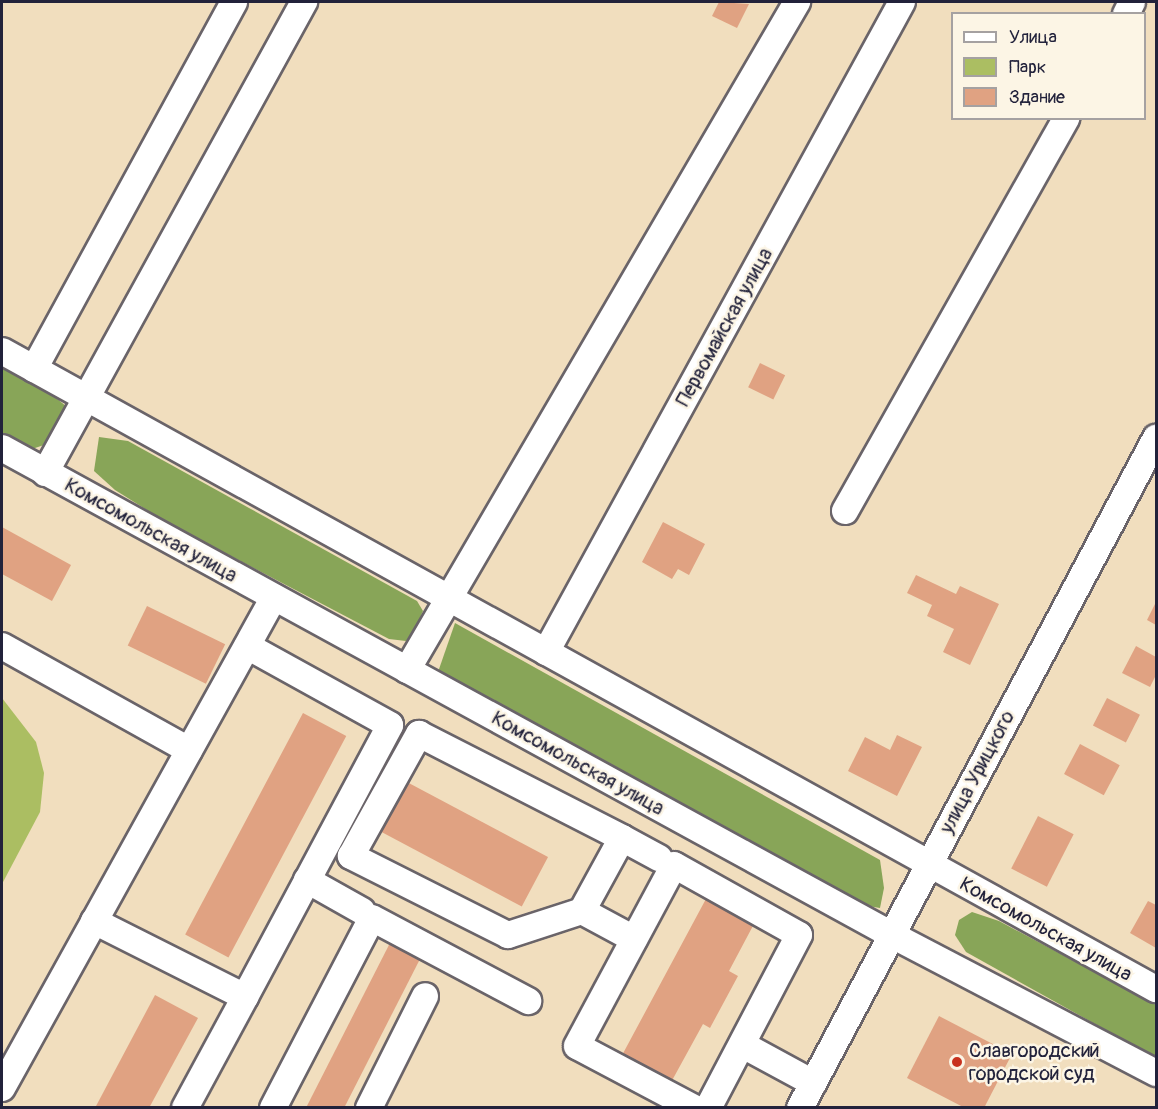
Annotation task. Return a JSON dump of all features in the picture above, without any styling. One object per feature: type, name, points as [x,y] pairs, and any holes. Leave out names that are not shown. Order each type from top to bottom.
[{"type":"street","points":[[34,369],[234,2]]},
{"type":"street","points":[[45,473],[304,2]]},
{"type":"street","points":[[407,670],[796,2]]},
{"type":"street","name":"Первомайская улица","points":[[546,652],[902,2]]},
{"type":"street","points":[[845,512],[1065,120]]},
{"type":"street","name":"Комсомольская улица","points":[[2,351],[1156,989]]},
{"type":"street","name":"улица Урицкого","points":[[800,1107],[1156,438]]},
{"type":"street","name":"Комсомольская улица","points":[[2,448],[892,935],[1156,1073]]},
{"type":"street","points":[[2,1088],[274,597]]},
{"type":"street","points":[[2,646],[189,750]]},
{"type":"street","points":[[185,1107],[390,725],[247,646]]},
{"type":"street","points":[[622,838],[582,911],[508,935],[351,856],[419,734],[622,838],[659,858]]},
{"type":"street","points":[[694,1107],[577,1046],[674,864],[799,935],[743,1045],[708,1107]]},
{"type":"street","points":[[307,880],[362,911]]},
{"type":"street","points":[[582,911],[634,939]]},
{"type":"street","points":[[273,1107],[372,918],[528,1001]]},
{"type":"street","points":[[94,921],[245,997]]},
{"type":"street","points":[[369,1107],[426,996]]},
{"type":"street","points":[[743,1045],[813,1083]]},
{"type":"green space","points":[[2,365],[38,383],[67,407],[50,443],[32,449],[2,434]]},
{"type":"green space","points":[[99,437],[128,441],[417,601],[423,611],[414,631],[406,641],[389,639],[166,522],[115,490],[94,471]]},
{"type":"green space","points":[[455,623],[880,860],[884,888],[880,908],[856,904],[438,672]]},
{"type":"green space","points":[[2,698],[36,742],[44,773],[40,812],[2,884]]},
{"type":"green space","points":[[972,912],[999,921],[1156,1005],[1156,1058],[966,952],[955,935],[959,920]]},
{"type":"building","points":[[719,2],[749,4],[737,28],[712,16]]},
{"type":"building","points":[[760,363],[785,375],[773,400],[748,387]]},
{"type":"building","points":[[663,522],[705,544],[689,575],[678,569],[672,579],[642,562]]},
{"type":"building","points":[[2,527],[71,565],[52,601],[2,574]]},
{"type":"building","points":[[916,575],[956,594],[960,586],[999,604],[970,665],[943,652],[954,629],[927,616],[932,605],[907,593]]},
{"type":"building","points":[[1156,602],[1156,625],[1147,620]]},
{"type":"building","points":[[147,606],[225,644],[206,684],[128,646]]},
{"type":"building","points":[[1136,646],[1156,657],[1156,675],[1150,687],[1122,673]]},
{"type":"building","points":[[1107,698],[1140,715],[1126,742],[1093,726]]},
{"type":"building","points":[[303,713],[346,736],[228,958],[185,935]]},
{"type":"building","points":[[897,735],[922,747],[897,796],[848,771],[865,737],[890,750]]},
{"type":"building","points":[[1080,744],[1120,765],[1104,795],[1064,774]]},
{"type":"building","points":[[405,781],[548,857],[522,906],[379,830]]},
{"type":"building","points":[[1038,816],[1074,834],[1047,887],[1011,869]]},
{"type":"building","points":[[707,897],[755,922],[729,971],[738,976],[710,1028],[703,1024],[669,1086],[620,1059]]},
{"type":"building","points":[[1148,901],[1156,905],[1156,948],[1130,933]]},
{"type":"building","points":[[391,941],[421,956],[344,1108],[307,1107]]},
{"type":"building","points":[[155,995],[198,1018],[149,1108],[95,1108]]},
{"type":"building","points":[[939,1016],[1012,1054],[984,1108],[965,1108],[907,1078]]},
{"type":"place","name":"Славгородский городской суд","points":[[957,1062]]}]
